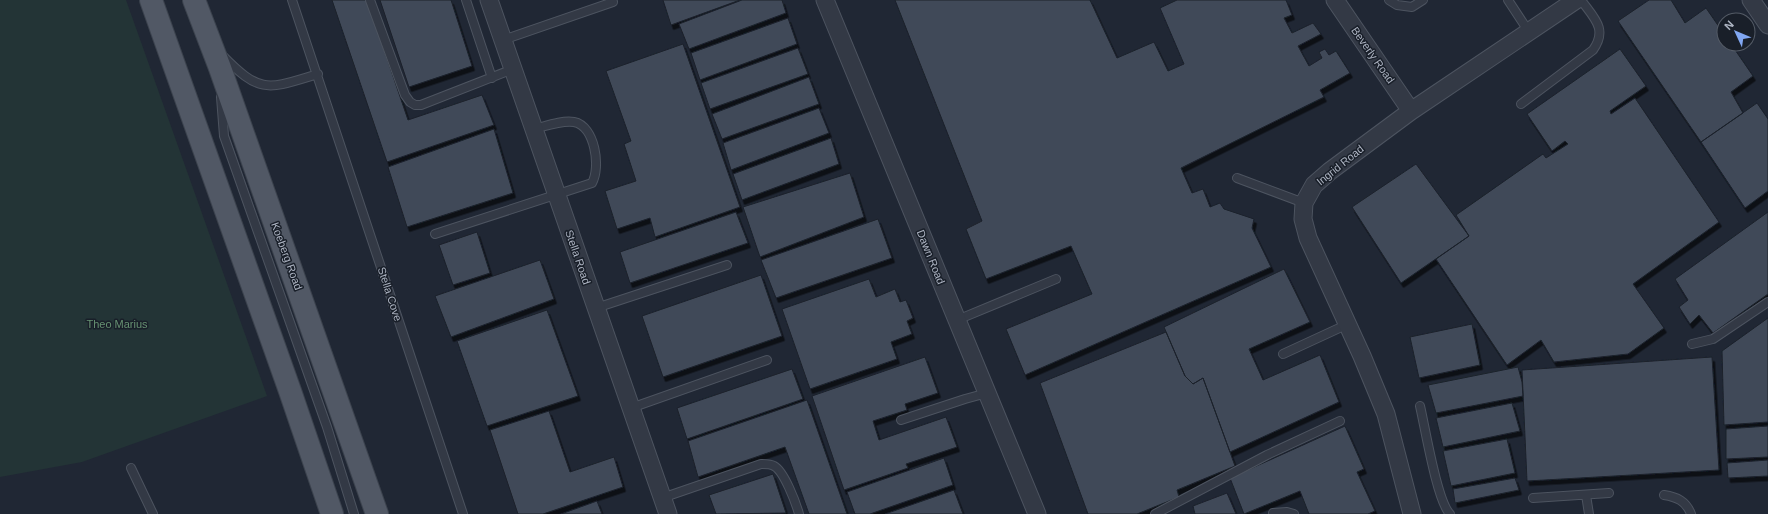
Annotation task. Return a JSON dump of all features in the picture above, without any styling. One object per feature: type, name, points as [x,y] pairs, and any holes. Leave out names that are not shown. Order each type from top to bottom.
[{"type":"main road","points":[[151,0],[332,514]]},
{"type":"main road","name":"Koeberg Road","points":[[194,0],[220,68],[377,514]]},
{"type":"street","name":"Stella Road","points":[[489,0],[668,514]]},
{"type":"street","name":"Dawn Road","points":[[825,0],[1037,514]]},
{"type":"street","name":"Beverly Road","points":[[1335,0],[1412,111]]},
{"type":"street","name":"Ingrid Road","points":[[1304,203],[1314,186],[1330,171],[1412,111],[1576,0]]},
{"type":"street","points":[[1751,0],[1768,25]]},
{"type":"street","points":[[1304,203],[1303,219],[1308,238],[1348,324],[1386,414],[1412,514]]},
{"type":"lane","name":"Stella Cove","points":[[292,0],[318,74],[463,514]]},
{"type":"lane","points":[[370,0],[401,85],[410,102],[415,105],[421,105],[513,69]]},
{"type":"lane","points":[[466,0],[492,78]]},
{"type":"lane","points":[[1389,0],[1397,5],[1412,7],[1423,0]]},
{"type":"lane","points":[[1508,0],[1529,32]]},
{"type":"lane","points":[[1521,104],[1593,50],[1600,41],[1600,28],[1581,0]]},
{"type":"lane","points":[[503,40],[613,2]]},
{"type":"lane","points":[[209,41],[249,80],[260,84],[281,85],[318,74]]},
{"type":"lane","points":[[220,68],[224,136],[327,427],[354,514]]},
{"type":"lane","points":[[435,234],[592,183],[596,177],[597,170],[594,147],[585,128],[576,122],[568,122],[534,129]]},
{"type":"lane","points":[[1237,178],[1304,203]]},
{"type":"lane","points":[[596,308],[726,265]]},
{"type":"lane","points":[[957,320],[1056,279]]},
{"type":"lane","points":[[1692,344],[1713,339],[1768,302]]},
{"type":"lane","points":[[1283,354],[1348,324]]},
{"type":"lane","points":[[630,408],[767,360]]},
{"type":"lane","points":[[901,420],[964,398],[987,393]]},
{"type":"lane","points":[[1420,406],[1439,489],[1444,505],[1450,514]]},
{"type":"lane","points":[[1155,514],[1267,455],[1340,421]]},
{"type":"lane","points":[[662,498],[767,464],[773,465],[781,471],[799,514]]},
{"type":"lane","points":[[131,468],[152,514]]},
{"type":"lane","points":[[1533,498],[1608,493]]},
{"type":"lane","points":[[1586,495],[1589,514]]},
{"type":"lane","points":[[1664,496],[1675,497],[1681,500],[1691,514]]},
{"type":"lane","points":[[1273,513],[1287,512],[1294,514]]},
{"type":"green space","name":"Theo Marius","points":[[0,0],[126,0],[267,396],[82,462],[0,477]]},
{"type":"building","points":[[332,0],[367,0],[408,120],[482,95],[494,125],[387,162]]},
{"type":"building","points":[[380,0],[451,0],[472,66],[409,87]]},
{"type":"building","points":[[663,0],[740,0],[671,25]]},
{"type":"building","points":[[742,0],[782,0],[786,13],[689,49],[679,24]]},
{"type":"building","points":[[895,0],[1090,0],[1117,58],[1154,42],[1168,71],[1184,64],[1160,8],[1177,0],[1286,0],[1292,15],[1284,18],[1292,33],[1313,23],[1321,34],[1298,46],[1309,66],[1322,58],[1319,52],[1325,49],[1329,55],[1336,51],[1350,73],[1320,90],[1324,97],[1181,168],[1192,193],[1203,189],[1210,207],[1220,203],[1224,209],[1254,219],[1252,228],[1271,267],[1025,375],[1006,329],[1092,294],[1071,246],[986,279],[966,229],[982,221]]},
{"type":"building","points":[[1649,0],[1671,0],[1685,23],[1706,8],[1716,22],[1716,52],[1736,52],[1753,76],[1731,92],[1743,113],[1701,142],[1618,21]]},
{"type":"building","points":[[788,18],[797,44],[700,80],[691,53]]},
{"type":"building","points":[[683,44],[740,207],[655,237],[650,218],[617,229],[605,191],[636,181],[624,144],[631,141],[606,71]]},
{"type":"building","points":[[798,48],[808,74],[710,109],[701,83]]},
{"type":"building","points":[[1620,49],[1646,86],[1610,111],[1611,114],[1635,98],[1719,222],[1633,284],[1664,328],[1628,354],[1554,362],[1541,340],[1507,365],[1436,259],[1469,236],[1456,215],[1543,154],[1546,158],[1568,144],[1565,141],[1552,151],[1527,114]]},
{"type":"building","points":[[809,77],[819,104],[722,139],[712,114]]},
{"type":"building","points":[[1757,103],[1768,119],[1768,191],[1745,208],[1701,142]]},
{"type":"building","points":[[819,108],[829,133],[731,170],[723,143]]},
{"type":"building","points":[[494,129],[513,193],[407,227],[388,167]]},
{"type":"building","points":[[831,138],[839,164],[742,200],[733,174]]},
{"type":"building","points":[[1416,164],[1469,236],[1401,283],[1352,207]]},
{"type":"building","points":[[850,173],[864,217],[760,257],[743,207]]},
{"type":"building","points":[[736,212],[748,243],[630,283],[620,252]]},
{"type":"building","points":[[1768,212],[1768,294],[1713,333],[1699,315],[1690,324],[1679,307],[1688,300],[1675,279]]},
{"type":"building","points":[[878,219],[892,258],[776,298],[761,260]]},
{"type":"building","points":[[477,232],[490,273],[453,285],[439,245]]},
{"type":"building","points":[[540,260],[554,299],[451,337],[435,296]]},
{"type":"building","points":[[1284,269],[1310,322],[1249,349],[1263,380],[1320,355],[1339,402],[1230,452],[1203,378],[1193,384],[1185,376],[1164,327]]},
{"type":"building","points":[[761,275],[782,336],[663,377],[642,316]]},
{"type":"building","points":[[869,279],[876,297],[895,289],[900,302],[906,300],[913,318],[907,321],[912,334],[891,342],[897,359],[810,389],[782,309]]},
{"type":"building","points":[[547,310],[578,396],[487,426],[457,341]]},
{"type":"building","points":[[1768,318],[1768,422],[1724,425],[1722,351]]},
{"type":"building","points":[[1472,324],[1480,365],[1419,378],[1410,337]]},
{"type":"building","points":[[1166,332],[1185,376],[1193,384],[1203,378],[1235,466],[1177,490],[1179,497],[1137,514],[1088,514],[1040,383]]},
{"type":"building","points":[[925,357],[938,393],[905,404],[907,410],[873,421],[879,440],[946,417],[957,447],[906,464],[908,468],[844,490],[812,396]]},
{"type":"building","points":[[1712,357],[1719,470],[1527,481],[1522,370]]},
{"type":"building","points":[[1518,367],[1522,382],[1523,396],[1436,413],[1428,385]]},
{"type":"building","points":[[792,369],[803,399],[687,439],[677,408]]},
{"type":"building","points":[[807,400],[847,514],[809,514],[785,447],[698,477],[688,441]]},
{"type":"building","points":[[1512,403],[1520,431],[1443,447],[1436,418]]},
{"type":"building","points":[[549,411],[570,472],[614,457],[623,487],[543,514],[518,514],[490,430]]},
{"type":"building","points":[[1345,426],[1364,469],[1357,472],[1375,511],[1368,514],[1309,514],[1300,491],[1244,514],[1230,478]]},
{"type":"building","points":[[1768,426],[1768,457],[1726,459],[1726,429]]},
{"type":"building","points":[[1507,439],[1515,473],[1451,486],[1443,451]]},
{"type":"building","points":[[944,458],[953,485],[870,514],[855,514],[847,492]]},
{"type":"building","points":[[1768,460],[1768,476],[1728,478],[1727,463]]},
{"type":"building","points":[[773,474],[786,513],[716,514],[709,495]]},
{"type":"building","points":[[1515,478],[1519,490],[1455,503],[1453,489]]},
{"type":"building","points":[[954,490],[963,514],[885,514]]},
{"type":"building","points":[[1227,493],[1236,514],[1195,514],[1193,506]]},
{"type":"building","points":[[597,501],[602,514],[561,514]]}]
